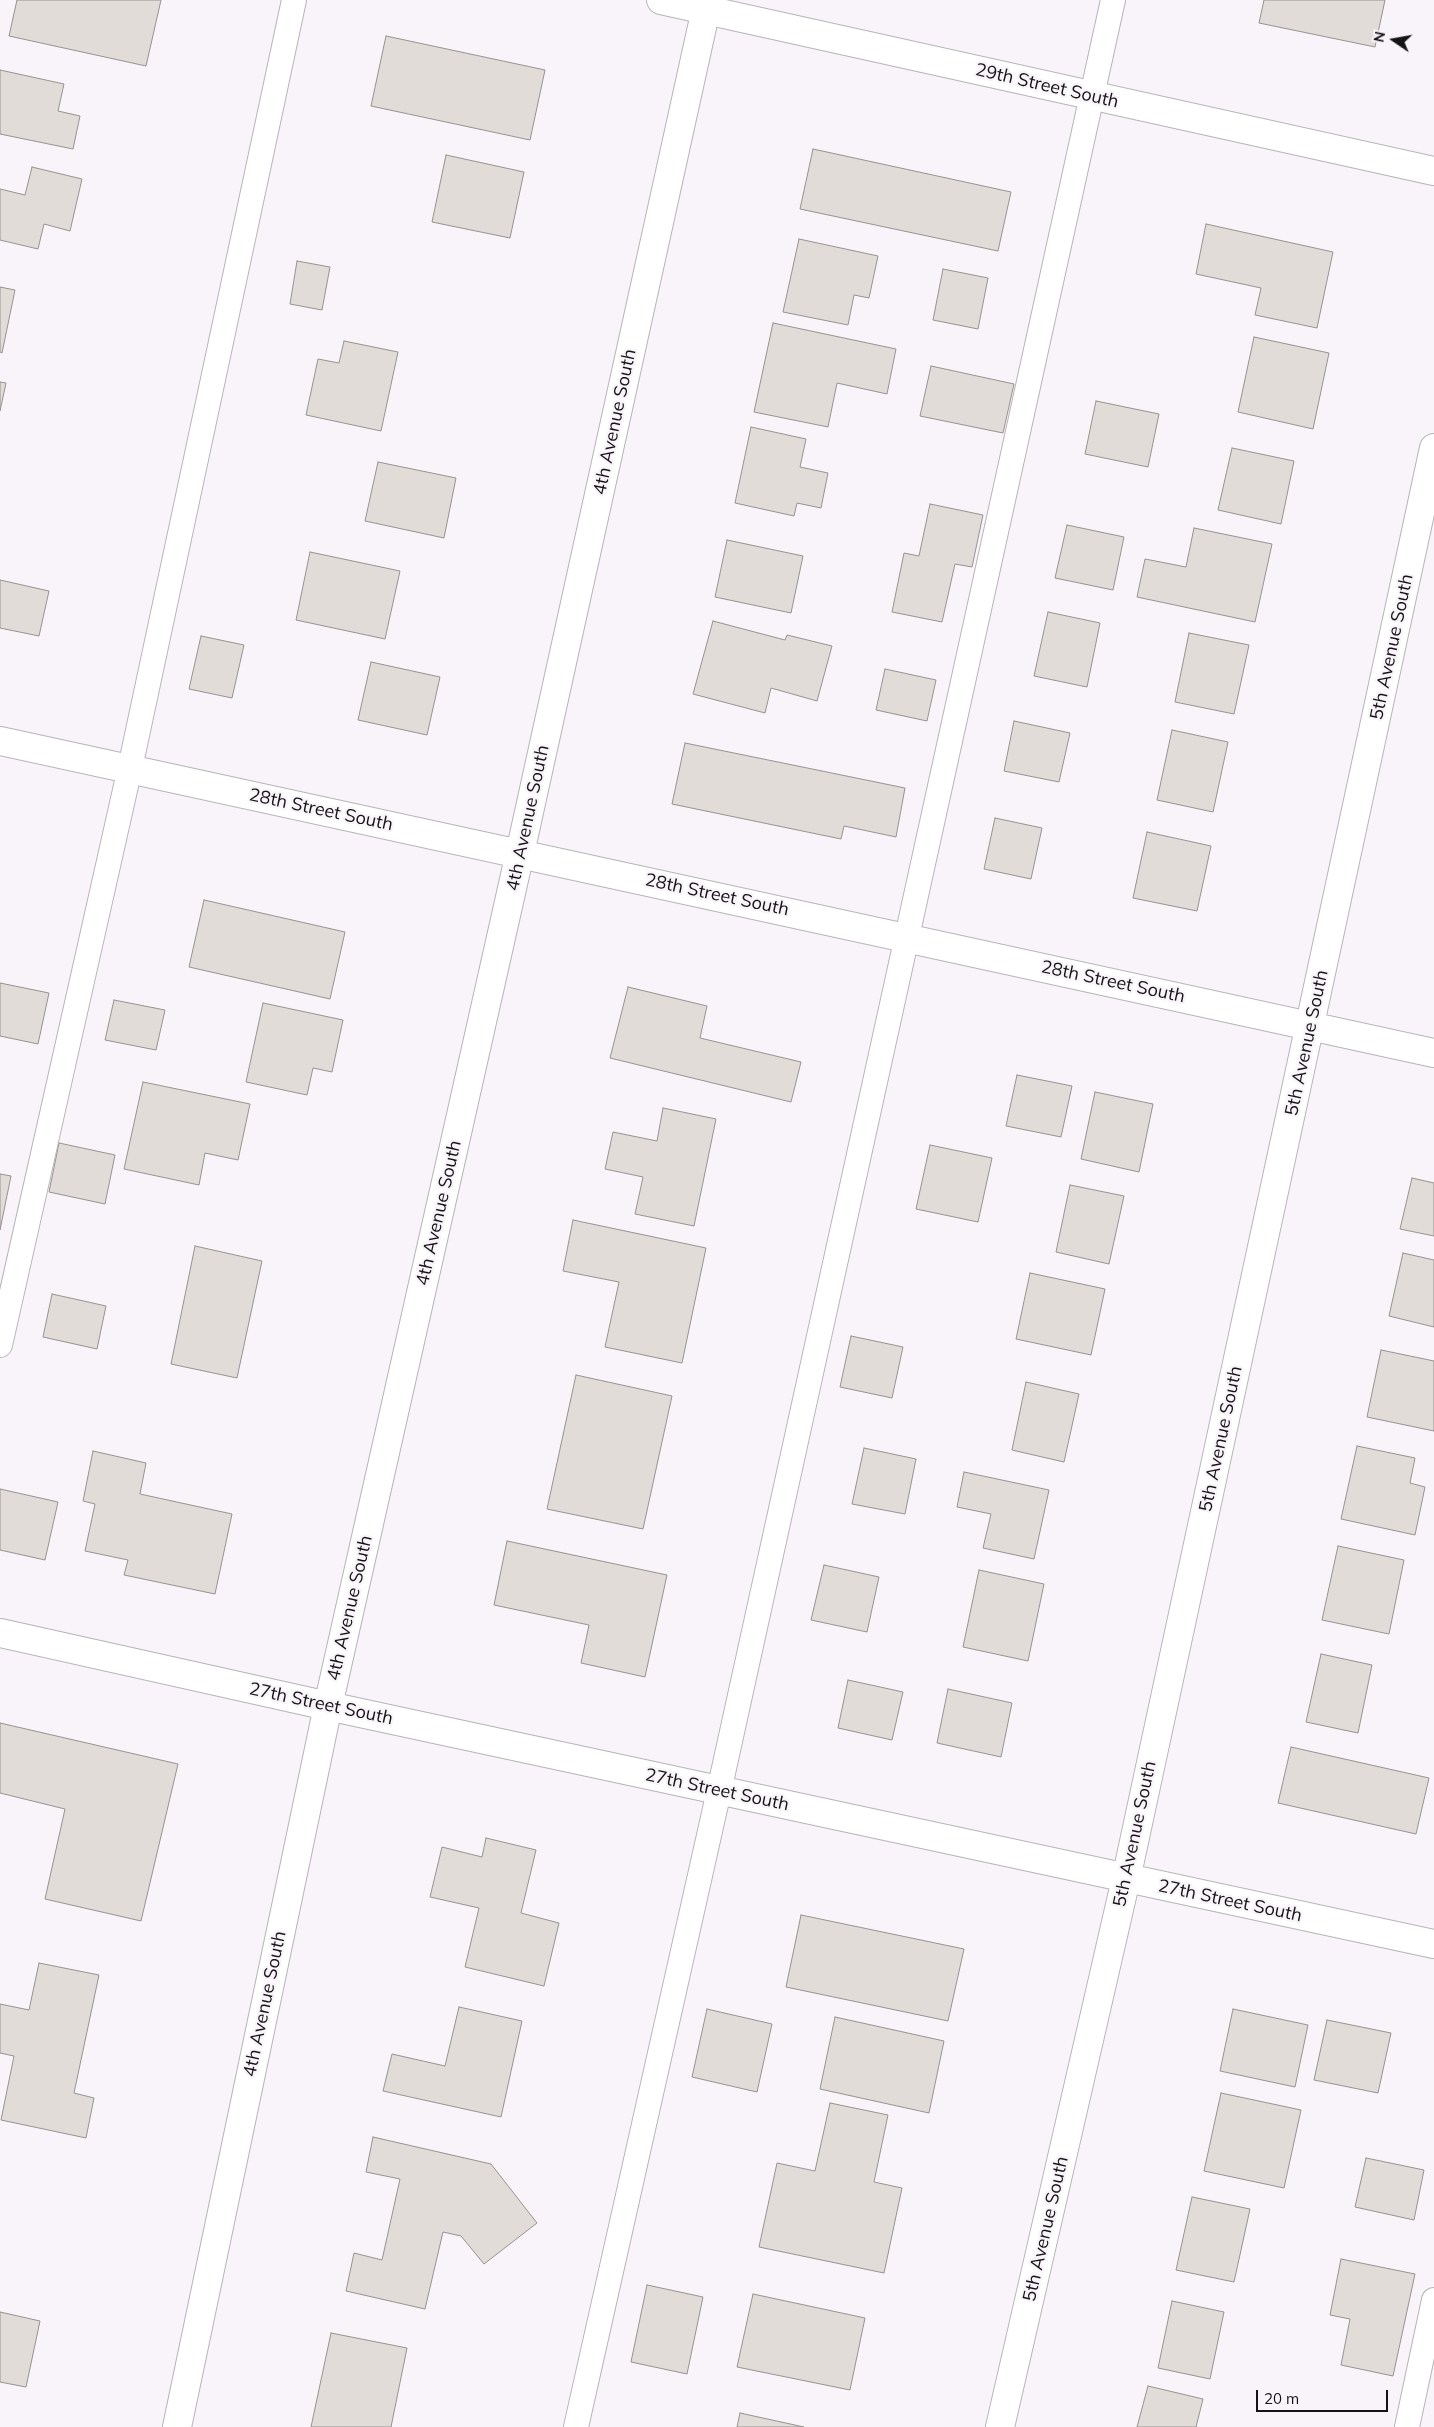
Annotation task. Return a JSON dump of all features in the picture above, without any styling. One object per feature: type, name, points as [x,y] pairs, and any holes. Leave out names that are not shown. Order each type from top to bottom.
[{"type":"street","name":"29th Street South","points":[[661,0],[706,5],[1092,95],[1434,171]]},
{"type":"street","name":"4th Avenue South","points":[[177,2427],[328,1706],[520,852],[706,5]]},
{"type":"street","name":"5th Avenue South","points":[[1000,2427],[1126,1879],[1434,448]]},
{"type":"street","name":"28th Street South","points":[[0,741],[520,852],[1434,1053]]},
{"type":"street","name":"27th Street South","points":[[0,1633],[719,1791],[1434,1944]]},
{"type":"lane","points":[[0,1345],[130,768],[294,0]]},
{"type":"lane","points":[[576,2427],[719,1791],[1113,0]]},
{"type":"lane","points":[[1407,2427],[1434,2300]]},
{"type":"building","points":[[17,0],[161,0],[146,66],[9,36]]},
{"type":"building","points":[[1264,0],[1385,0],[1375,47],[1259,23]]},
{"type":"building","points":[[386,36],[545,70],[530,140],[371,106]]},
{"type":"building","points":[[0,70],[64,84],[58,111],[80,116],[73,149],[0,134]]},
{"type":"building","points":[[813,149],[1011,192],[998,251],[800,209]]},
{"type":"building","points":[[446,155],[524,172],[510,238],[432,222]]},
{"type":"building","points":[[32,167],[82,179],[70,231],[44,224],[38,249],[0,240],[0,189],[25,195]]},
{"type":"building","points":[[1206,224],[1333,252],[1317,328],[1255,315],[1261,288],[1196,274]]},
{"type":"building","points":[[799,239],[878,256],[869,298],[854,295],[848,325],[783,312]]},
{"type":"building","points":[[297,261],[330,267],[322,310],[290,304]]},
{"type":"building","points":[[943,269],[988,278],[978,329],[933,320]]},
{"type":"building","points":[[0,287],[15,290],[2,353],[0,352]]},
{"type":"building","points":[[773,323],[896,349],[887,394],[837,383],[828,427],[754,412]]},
{"type":"building","points":[[1254,337],[1329,353],[1313,429],[1238,412]]},
{"type":"building","points":[[344,341],[398,352],[381,431],[306,415],[318,359],[339,363]]},
{"type":"building","points":[[931,366],[1014,384],[1003,433],[920,416]]},
{"type":"building","points":[[0,382],[6,383],[0,411]]},
{"type":"building","points":[[1096,401],[1159,414],[1148,467],[1085,454]]},
{"type":"building","points":[[751,427],[806,439],[800,467],[828,473],[821,508],[797,503],[794,516],[735,503]]},
{"type":"building","points":[[1232,448],[1294,461],[1281,524],[1218,510]]},
{"type":"building","points":[[378,462],[456,478],[444,538],[365,521]]},
{"type":"building","points":[[930,504],[983,515],[972,567],[955,564],[942,622],[892,612],[904,553],[919,556]]},
{"type":"building","points":[[1067,525],[1124,537],[1113,590],[1055,578]]},
{"type":"building","points":[[1194,528],[1272,544],[1255,622],[1137,597],[1145,559],[1186,567]]},
{"type":"building","points":[[727,540],[803,556],[791,613],[715,597]]},
{"type":"building","points":[[310,552],[400,571],[385,639],[296,620]]},
{"type":"building","points":[[0,580],[49,591],[39,636],[0,628]]},
{"type":"building","points":[[1048,612],[1100,623],[1087,687],[1034,676]]},
{"type":"building","points":[[713,621],[785,640],[787,635],[832,646],[817,701],[771,688],[765,713],[693,694]]},
{"type":"building","points":[[1189,633],[1249,645],[1234,714],[1175,702]]},
{"type":"building","points":[[201,636],[244,645],[232,698],[189,689]]},
{"type":"building","points":[[371,662],[440,677],[427,735],[358,720]]},
{"type":"building","points":[[885,669],[936,680],[927,721],[876,710]]},
{"type":"building","points":[[1014,721],[1070,733],[1059,782],[1004,771]]},
{"type":"building","points":[[1172,730],[1228,742],[1213,812],[1157,800]]},
{"type":"building","points":[[685,743],[905,788],[896,837],[844,826],[841,839],[672,804]]},
{"type":"building","points":[[995,818],[1042,828],[1031,879],[984,869]]},
{"type":"building","points":[[1147,832],[1211,846],[1197,911],[1133,898]]},
{"type":"building","points":[[204,900],[345,932],[330,999],[189,967]]},
{"type":"building","points":[[0,983],[49,993],[38,1044],[0,1036]]},
{"type":"building","points":[[628,987],[707,1006],[700,1038],[801,1062],[791,1102],[610,1058]]},
{"type":"building","points":[[114,1000],[165,1010],[156,1050],[105,1040]]},
{"type":"building","points":[[263,1003],[343,1020],[332,1072],[313,1068],[307,1095],[246,1082]]},
{"type":"building","points":[[1017,1075],[1072,1086],[1061,1137],[1006,1126]]},
{"type":"building","points":[[143,1082],[250,1104],[238,1160],[205,1153],[199,1185],[124,1169]]},
{"type":"building","points":[[1095,1092],[1153,1104],[1139,1172],[1081,1159]]},
{"type":"building","points":[[663,1108],[716,1119],[694,1226],[635,1214],[643,1177],[605,1169],[613,1132],[657,1141]]},
{"type":"building","points":[[59,1143],[115,1155],[105,1204],[49,1192]]},
{"type":"building","points":[[930,1145],[992,1158],[978,1222],[916,1209]]},
{"type":"building","points":[[0,1174],[11,1176],[0,1230]]},
{"type":"building","points":[[1412,1178],[1434,1183],[1434,1236],[1400,1229]]},
{"type":"building","points":[[1070,1185],[1124,1196],[1109,1264],[1056,1252]]},
{"type":"building","points":[[573,1220],[706,1248],[682,1363],[605,1347],[619,1282],[563,1271]]},
{"type":"building","points":[[195,1246],[262,1261],[237,1378],[171,1364]]},
{"type":"building","points":[[1403,1253],[1434,1260],[1434,1327],[1389,1316]]},
{"type":"building","points":[[1030,1273],[1105,1289],[1091,1355],[1016,1339]]},
{"type":"building","points":[[52,1294],[106,1306],[97,1349],[43,1337]]},
{"type":"building","points":[[851,1336],[903,1347],[892,1398],[840,1387]]},
{"type":"building","points":[[1381,1350],[1434,1361],[1434,1431],[1367,1417]]},
{"type":"building","points":[[576,1375],[672,1396],[643,1529],[547,1509]]},
{"type":"building","points":[[1026,1382],[1079,1394],[1064,1462],[1012,1450]]},
{"type":"building","points":[[1357,1446],[1415,1458],[1410,1483],[1425,1487],[1415,1535],[1341,1519]]},
{"type":"building","points":[[864,1448],[916,1459],[905,1514],[852,1504]]},
{"type":"building","points":[[93,1451],[146,1463],[140,1494],[232,1514],[215,1594],[124,1575],[128,1560],[85,1551],[95,1504],[83,1501]]},
{"type":"building","points":[[964,1472],[1049,1490],[1034,1559],[983,1548],[991,1514],[957,1507]]},
{"type":"building","points":[[0,1489],[58,1502],[45,1560],[0,1550]]},
{"type":"building","points":[[507,1541],[667,1575],[645,1677],[581,1663],[589,1625],[494,1605]]},
{"type":"building","points":[[1338,1546],[1404,1560],[1389,1634],[1322,1620]]},
{"type":"building","points":[[824,1565],[879,1577],[867,1632],[811,1620]]},
{"type":"building","points":[[979,1570],[1044,1584],[1028,1661],[963,1647]]},
{"type":"building","points":[[1321,1654],[1372,1665],[1358,1733],[1306,1722]]},
{"type":"building","points":[[848,1680],[903,1692],[892,1740],[838,1728]]},
{"type":"building","points":[[948,1689],[1012,1703],[1001,1757],[937,1743]]},
{"type":"building","points":[[0,1723],[178,1764],[141,1921],[45,1899],[65,1809],[0,1793]]},
{"type":"building","points":[[1291,1747],[1429,1778],[1416,1834],[1278,1803]]},
{"type":"building","points":[[486,1838],[536,1850],[521,1913],[559,1923],[544,1986],[465,1967],[479,1908],[430,1897],[442,1847],[482,1857]]},
{"type":"building","points":[[801,1915],[964,1949],[948,2021],[786,1987]]},
{"type":"building","points":[[39,1963],[99,1975],[74,2093],[94,2098],[86,2138],[1,2120],[14,2056],[0,2053],[0,2004],[29,2010]]},
{"type":"building","points":[[459,2007],[522,2021],[501,2117],[383,2091],[392,2054],[445,2066]]},
{"type":"building","points":[[707,2009],[772,2024],[757,2092],[692,2077]]},
{"type":"building","points":[[1233,2009],[1308,2025],[1295,2087],[1220,2071]]},
{"type":"building","points":[[835,2017],[944,2041],[929,2113],[820,2089]]},
{"type":"building","points":[[1327,2020],[1391,2033],[1378,2093],[1314,2080]]},
{"type":"building","points":[[1221,2093],[1301,2110],[1284,2188],[1204,2171]]},
{"type":"building","points":[[830,2103],[888,2115],[874,2182],[902,2188],[884,2273],[759,2247],[777,2163],[815,2171]]},
{"type":"building","points":[[373,2137],[491,2164],[537,2223],[484,2264],[461,2236],[443,2232],[425,2309],[346,2291],[354,2253],[382,2260],[400,2179],[366,2172]]},
{"type":"building","points":[[1366,2158],[1424,2170],[1414,2220],[1355,2207]]},
{"type":"building","points":[[1192,2197],[1250,2209],[1234,2282],[1176,2270]]},
{"type":"building","points":[[1341,2259],[1415,2274],[1393,2376],[1341,2365],[1350,2319],[1330,2315]]},
{"type":"building","points":[[647,2285],[703,2297],[687,2374],[631,2362]]},
{"type":"building","points":[[753,2294],[865,2318],[850,2390],[737,2367]]},
{"type":"building","points":[[1172,2301],[1224,2312],[1210,2379],[1158,2368]]},
{"type":"building","points":[[0,2312],[40,2321],[26,2387],[0,2382]]},
{"type":"building","points":[[331,2333],[407,2348],[391,2427],[311,2427]]},
{"type":"building","points":[[1148,2386],[1203,2399],[1196,2427],[1137,2427]]},
{"type":"building","points":[[740,2413],[804,2427],[737,2427]]}]
